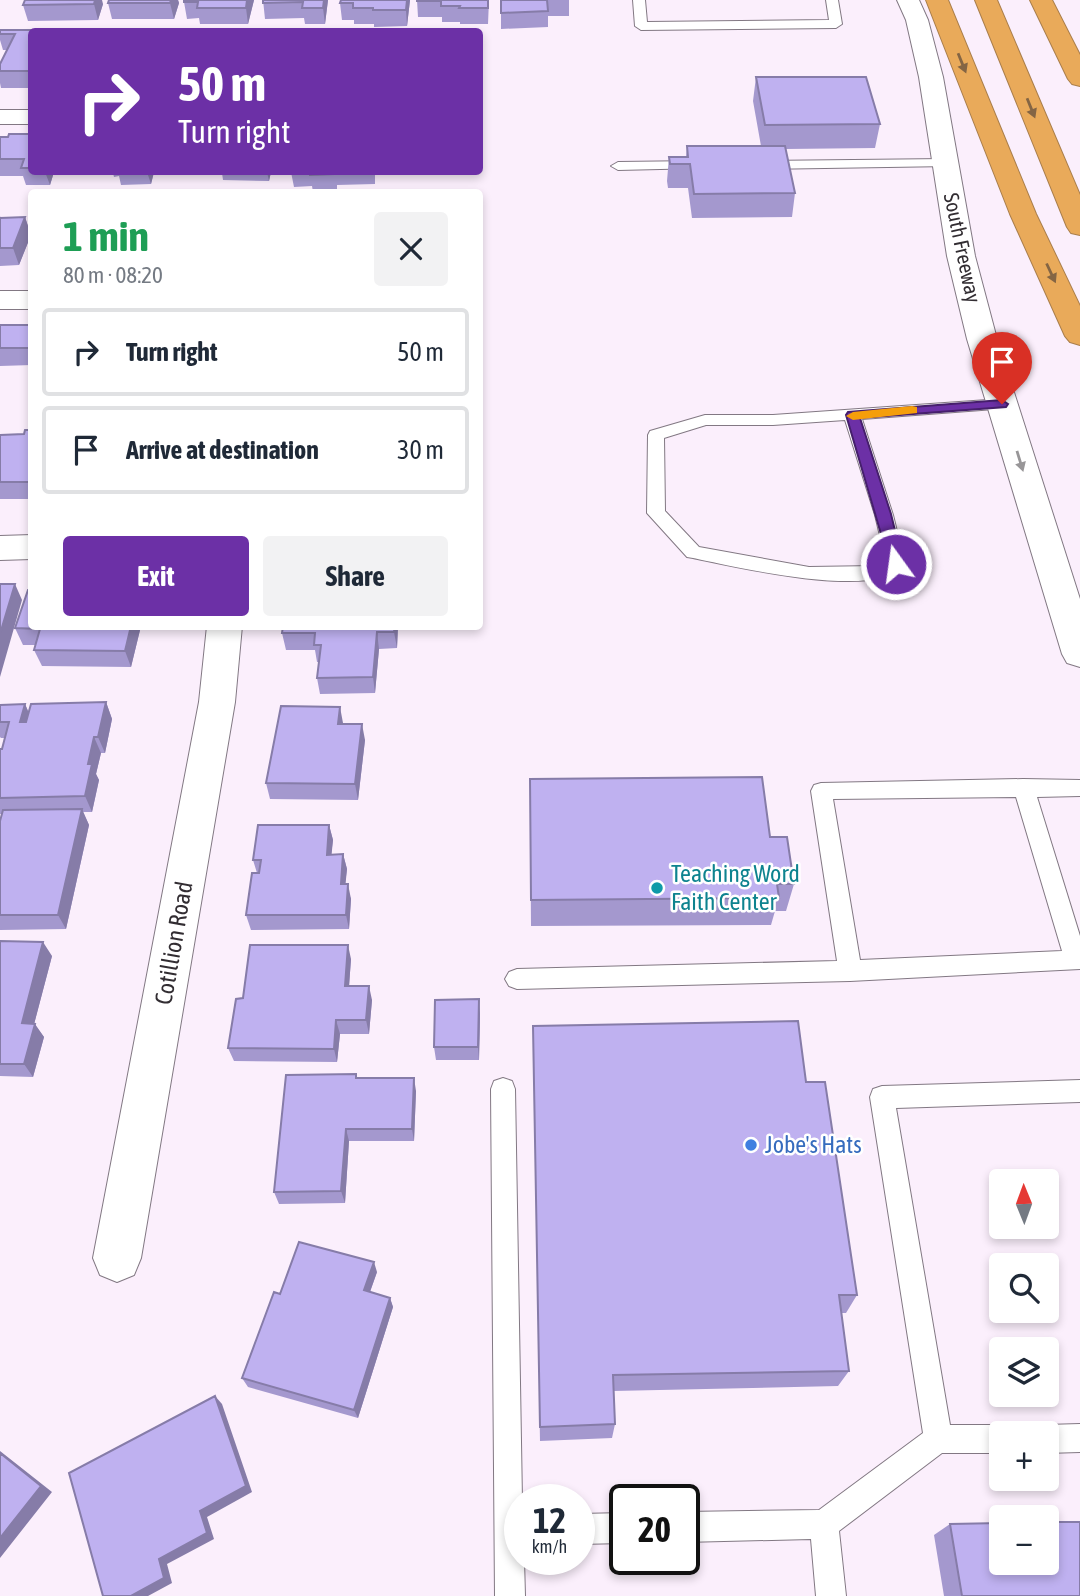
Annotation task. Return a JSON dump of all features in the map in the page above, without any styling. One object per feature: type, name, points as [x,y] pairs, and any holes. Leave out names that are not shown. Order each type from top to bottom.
[{"type":"highway","points":[[937,0],[1023,214],[1080,336]]},
{"type":"highway","points":[[986,0],[1080,227]]},
{"type":"highway","points":[[1041,0],[1080,79]]},
{"type":"main road","name":"South Freeway","points":[[908,0],[916,20],[930,77],[964,268],[1002,404],[1080,653]]},
{"type":"main road","points":[[0,117],[28,117]]},
{"type":"main road","points":[[0,300],[28,300]]},
{"type":"main road","points":[[0,548],[28,547]]},
{"type":"main road","name":"Cotillion Road","points":[[117,1258],[217,702],[225,630]]},
{"type":"lane","points":[[639,0],[641,26],[836,24],[832,0]]},
{"type":"lane","points":[[742,165],[945,163]]},
{"type":"lane","points":[[618,166],[715,165]]},
{"type":"lane","points":[[852,415],[884,514],[896,564],[879,573],[808,574],[693,552],[656,513],[656,435],[705,420],[773,420],[1002,404]]},
{"type":"lane","points":[[517,979],[850,971],[1076,960],[1023,787]]},
{"type":"lane","points":[[850,971],[821,791],[1080,788]]},
{"type":"lane","points":[[502,1089],[513,1484]]},
{"type":"lane","points":[[938,1439],[882,1097],[1080,1091]]},
{"type":"lane","points":[[1059,1439],[1080,1438]]},
{"type":"lane","points":[[700,1527],[824,1524],[938,1439],[989,1439]]},
{"type":"lane","points":[[824,1524],[831,1596]]},
{"type":"lane","points":[[510,1596],[511,1575]]},
{"type":"building","points":[[25,0],[95,0],[94,4],[23,5]]},
{"type":"building","points":[[109,0],[171,0],[170,3],[108,3]]},
{"type":"building","points":[[184,0],[247,0],[246,8],[197,8],[198,2]]},
{"type":"building","points":[[263,0],[324,0],[323,8],[302,8],[303,2],[263,3]]},
{"type":"building","points":[[341,0],[407,0],[406,10],[373,10],[353,8],[353,3],[340,3]]},
{"type":"building","points":[[417,0],[488,0],[488,8],[441,6],[441,1]]},
{"type":"building","points":[[501,0],[547,0],[548,11],[501,13]]},
{"type":"building","points":[[0,30],[28,30],[28,71],[0,71],[0,64],[15,34],[0,34]]},
{"type":"building","points":[[756,77],[866,77],[880,124],[765,125]]},
{"type":"building","points":[[9,134],[28,134],[28,168],[21,168],[24,159],[0,159],[0,137],[8,137]]},
{"type":"building","points":[[687,146],[785,146],[795,193],[694,194],[690,164],[670,164],[669,157],[688,157]]},
{"type":"building","points":[[25,217],[13,248],[0,248],[0,218]]},
{"type":"building","points":[[0,325],[28,325],[28,348],[0,348]]},
{"type":"building","points":[[25,430],[28,430],[28,482],[0,482],[0,435],[24,434]]},
{"type":"building","points":[[0,584],[15,584],[0,634]]},
{"type":"building","points":[[28,590],[28,629],[15,628]]},
{"type":"building","points":[[40,630],[130,630],[125,651],[34,650]]},
{"type":"building","points":[[282,630],[394,630],[377,632],[373,677],[317,678],[321,645],[314,645],[315,633],[282,633]]},
{"type":"building","points":[[106,702],[98,737],[94,737],[85,796],[0,798],[0,749],[9,722],[0,722],[0,705],[25,704],[20,722],[26,722],[31,704]]},
{"type":"building","points":[[281,706],[340,707],[338,724],[362,724],[355,784],[266,783]]},
{"type":"building","name":"Teaching Word Faith Center","points":[[762,777],[770,837],[787,837],[794,884],[777,884],[779,898],[531,900],[530,779]]},
{"type":"building","points":[[82,809],[58,915],[0,915],[0,821],[3,810]]},
{"type":"building","points":[[258,825],[329,825],[327,855],[343,854],[341,884],[348,884],[346,915],[246,915],[252,873],[259,873],[261,860],[253,860]]},
{"type":"building","points":[[0,941],[43,942],[22,1023],[35,1024],[24,1064],[0,1064]]},
{"type":"building","points":[[250,945],[348,945],[345,986],[369,986],[366,1020],[336,1020],[334,1049],[228,1048],[236,999],[243,998]]},
{"type":"building","points":[[479,999],[478,1047],[434,1047],[435,1000]]},
{"type":"building","points":[[798,1021],[806,1082],[825,1082],[857,1295],[839,1295],[849,1371],[613,1375],[615,1424],[540,1427],[533,1026]]},
{"type":"building","points":[[356,1074],[356,1078],[414,1078],[412,1129],[346,1129],[341,1191],[274,1192],[286,1075]]},
{"type":"building","points":[[299,1242],[374,1262],[364,1290],[390,1298],[354,1410],[242,1378],[274,1292],[280,1294]]},
{"type":"building","points":[[215,1396],[246,1486],[200,1511],[207,1533],[159,1559],[164,1578],[131,1596],[103,1596],[69,1473]]},
{"type":"building","points":[[0,1453],[41,1486],[0,1538]]},
{"type":"building","points":[[1059,1522],[1080,1522],[1080,1596],[962,1596],[950,1524],[989,1523],[989,1575],[1059,1575]]},
{"type":"slow traffic","points":[[853,416],[912,410]]},
{"type":"place","name":"Teaching Word Faith Center","points":[[657,888]]},
{"type":"place","name":"Jobe's Hats","points":[[751,1145]]},
{"type":"route","points":[[896,564],[884,514],[852,415],[1002,404]]}]
